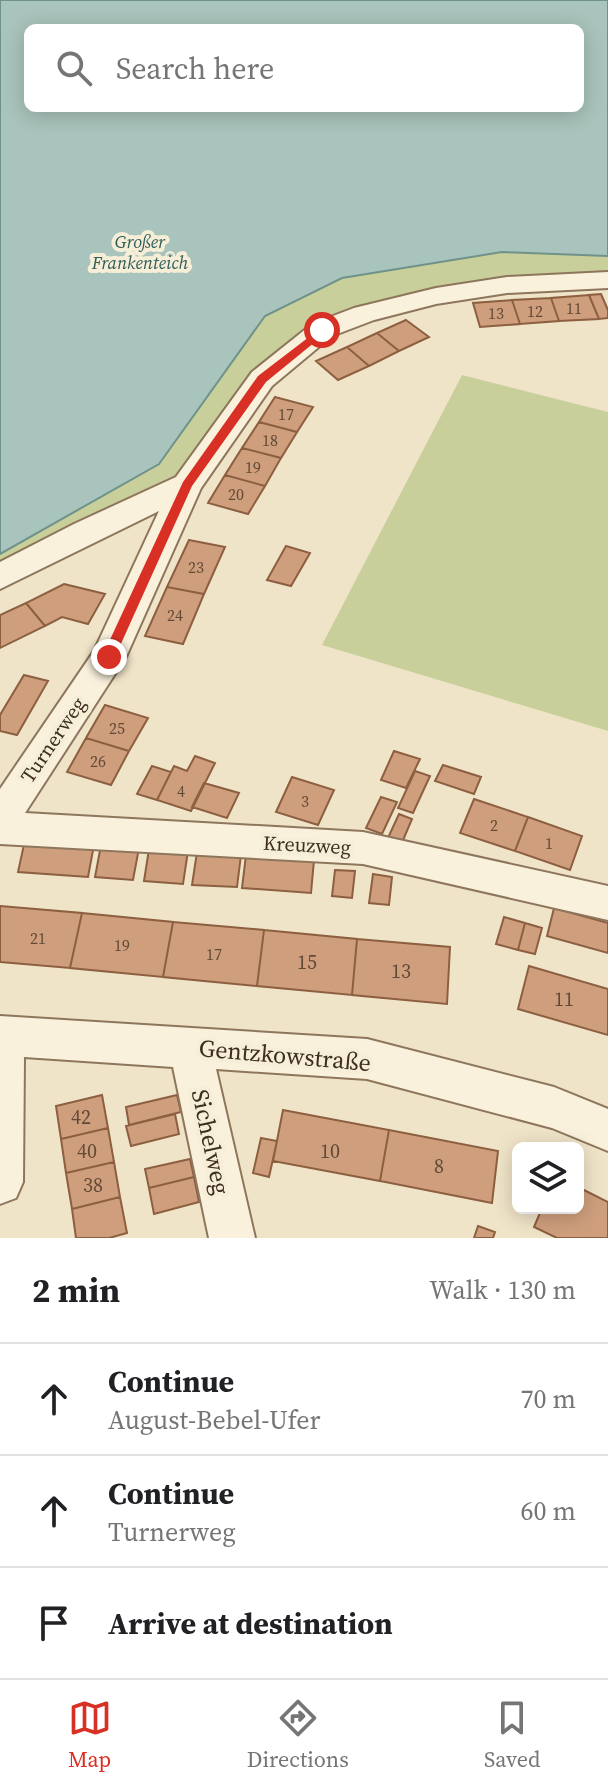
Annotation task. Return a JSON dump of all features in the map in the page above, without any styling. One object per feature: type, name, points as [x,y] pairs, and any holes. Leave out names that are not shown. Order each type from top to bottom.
[{"type":"street","name":"Turnerweg","points":[[0,820],[109,657],[187,485],[262,379],[322,330],[364,314],[436,296],[507,285],[608,280]]},
{"type":"street","points":[[0,577],[85,532],[187,485]]},
{"type":"street","name":"Kreuzweg","points":[[0,828],[363,848],[608,903]]},
{"type":"street","points":[[0,1182],[2,1036]]},
{"type":"street","name":"Gentzkowstraße","points":[[2,1036],[367,1059],[554,1108],[608,1130]]},
{"type":"street","name":"Sichelweg","points":[[190,1047],[232,1238]]},
{"type":"green space","points":[[502,252],[608,256],[608,280],[590,280],[364,314],[262,379],[187,485],[0,577],[0,554],[159,464],[265,316],[342,278]]},
{"type":"green space","points":[[462,375],[608,412],[608,731],[322,645]]},
{"type":"water","name":"Großer Frankenteich","points":[[0,0],[608,0],[608,256],[502,252],[342,278],[265,316],[159,464],[0,554]]},
{"type":"building","points":[[601,294],[608,318],[599,319],[589,295]]},
{"type":"building","points":[[589,295],[599,319],[559,321],[551,298]]},
{"type":"building","points":[[551,298],[559,321],[520,324],[512,300]]},
{"type":"building","points":[[512,300],[520,324],[480,327],[473,303]]},
{"type":"building","points":[[406,320],[429,337],[399,351],[377,333]]},
{"type":"building","points":[[377,333],[399,351],[369,366],[347,347]]},
{"type":"building","points":[[347,347],[369,366],[338,380],[316,361]]},
{"type":"building","points":[[275,397],[313,407],[297,432],[259,422]]},
{"type":"building","points":[[259,422],[297,432],[281,458],[242,448]]},
{"type":"building","points":[[242,448],[281,458],[265,486],[225,475]]},
{"type":"building","points":[[225,475],[265,486],[248,514],[208,503]]},
{"type":"building","points":[[189,540],[225,547],[204,594],[167,587]]},
{"type":"building","points":[[286,546],[310,553],[291,586],[267,580]]},
{"type":"building","points":[[64,584],[105,594],[88,624],[62,617],[45,626],[26,603]]},
{"type":"building","points":[[167,587],[204,594],[183,644],[145,636]]},
{"type":"building","points":[[26,603],[45,626],[0,648],[0,615]]},
{"type":"building","points":[[24,675],[48,681],[17,735],[0,731],[0,715]]},
{"type":"building","points":[[105,705],[148,718],[129,751],[86,738]]},
{"type":"building","points":[[86,738],[129,751],[111,785],[67,772]]},
{"type":"building","points":[[394,751],[420,759],[406,788],[381,780]]},
{"type":"building","points":[[195,756],[215,763],[191,811],[157,800],[174,766],[187,771]]},
{"type":"building","points":[[443,765],[481,777],[474,794],[435,781]]},
{"type":"building","points":[[152,766],[171,772],[157,800],[137,794]]},
{"type":"building","points":[[415,771],[430,776],[413,813],[398,808]]},
{"type":"building","points":[[292,777],[334,790],[318,825],[276,812]]},
{"type":"building","points":[[204,783],[239,793],[227,818],[192,807]]},
{"type":"building","points":[[381,797],[397,802],[382,834],[366,828]]},
{"type":"building","points":[[474,799],[528,817],[515,851],[460,833]]},
{"type":"building","points":[[399,814],[412,819],[401,845],[387,840]]},
{"type":"building","points":[[528,817],[582,836],[570,870],[515,851]]},
{"type":"building","points":[[25,840],[94,845],[88,877],[18,872]]},
{"type":"building","points":[[101,845],[139,848],[133,880],[95,877]]},
{"type":"building","points":[[149,849],[188,851],[183,884],[144,881]]},
{"type":"building","points":[[197,852],[241,855],[237,887],[192,885]]},
{"type":"building","points":[[246,855],[314,860],[311,893],[242,888]]},
{"type":"building","points":[[335,870],[355,871],[352,898],[332,896]]},
{"type":"building","points":[[373,874],[392,877],[389,905],[369,903]]},
{"type":"building","points":[[0,906],[82,913],[70,968],[0,962]]},
{"type":"building","points":[[554,908],[608,923],[608,953],[547,936]]},
{"type":"building","points":[[82,913],[173,922],[163,977],[70,968]]},
{"type":"building","points":[[504,917],[525,923],[518,950],[496,944]]},
{"type":"building","points":[[173,922],[264,930],[257,986],[163,977]]},
{"type":"building","points":[[525,923],[542,928],[535,954],[518,950]]},
{"type":"building","points":[[264,930],[357,939],[352,995],[257,986]]},
{"type":"building","points":[[357,939],[450,947],[447,1004],[352,995]]},
{"type":"building","points":[[529,966],[608,989],[608,1035],[518,1009]]},
{"type":"building","points":[[102,1095],[108,1128],[61,1139],[56,1106]]},
{"type":"building","points":[[177,1095],[181,1112],[129,1125],[126,1107]]},
{"type":"building","points":[[283,1110],[389,1130],[380,1181],[273,1161]]},
{"type":"building","points":[[175,1114],[179,1134],[131,1146],[126,1126]]},
{"type":"building","points":[[108,1128],[114,1162],[66,1173],[61,1139]]},
{"type":"building","points":[[389,1130],[498,1151],[492,1203],[380,1181]]},
{"type":"building","points":[[261,1138],[277,1141],[269,1177],[253,1173]]},
{"type":"building","points":[[190,1159],[194,1177],[149,1188],[145,1169]]},
{"type":"building","points":[[114,1162],[120,1197],[72,1209],[66,1173]]},
{"type":"building","points":[[194,1177],[199,1202],[154,1214],[149,1188]]},
{"type":"building","points":[[584,1190],[608,1202],[608,1238],[557,1238],[534,1227],[539,1214],[584,1214]]},
{"type":"building","points":[[120,1197],[127,1233],[109,1238],[76,1238],[72,1209]]},
{"type":"building","points":[[478,1226],[495,1232],[493,1238],[474,1238]]},
{"type":"route","points":[[109,657],[187,485],[262,379],[322,330]]}]
